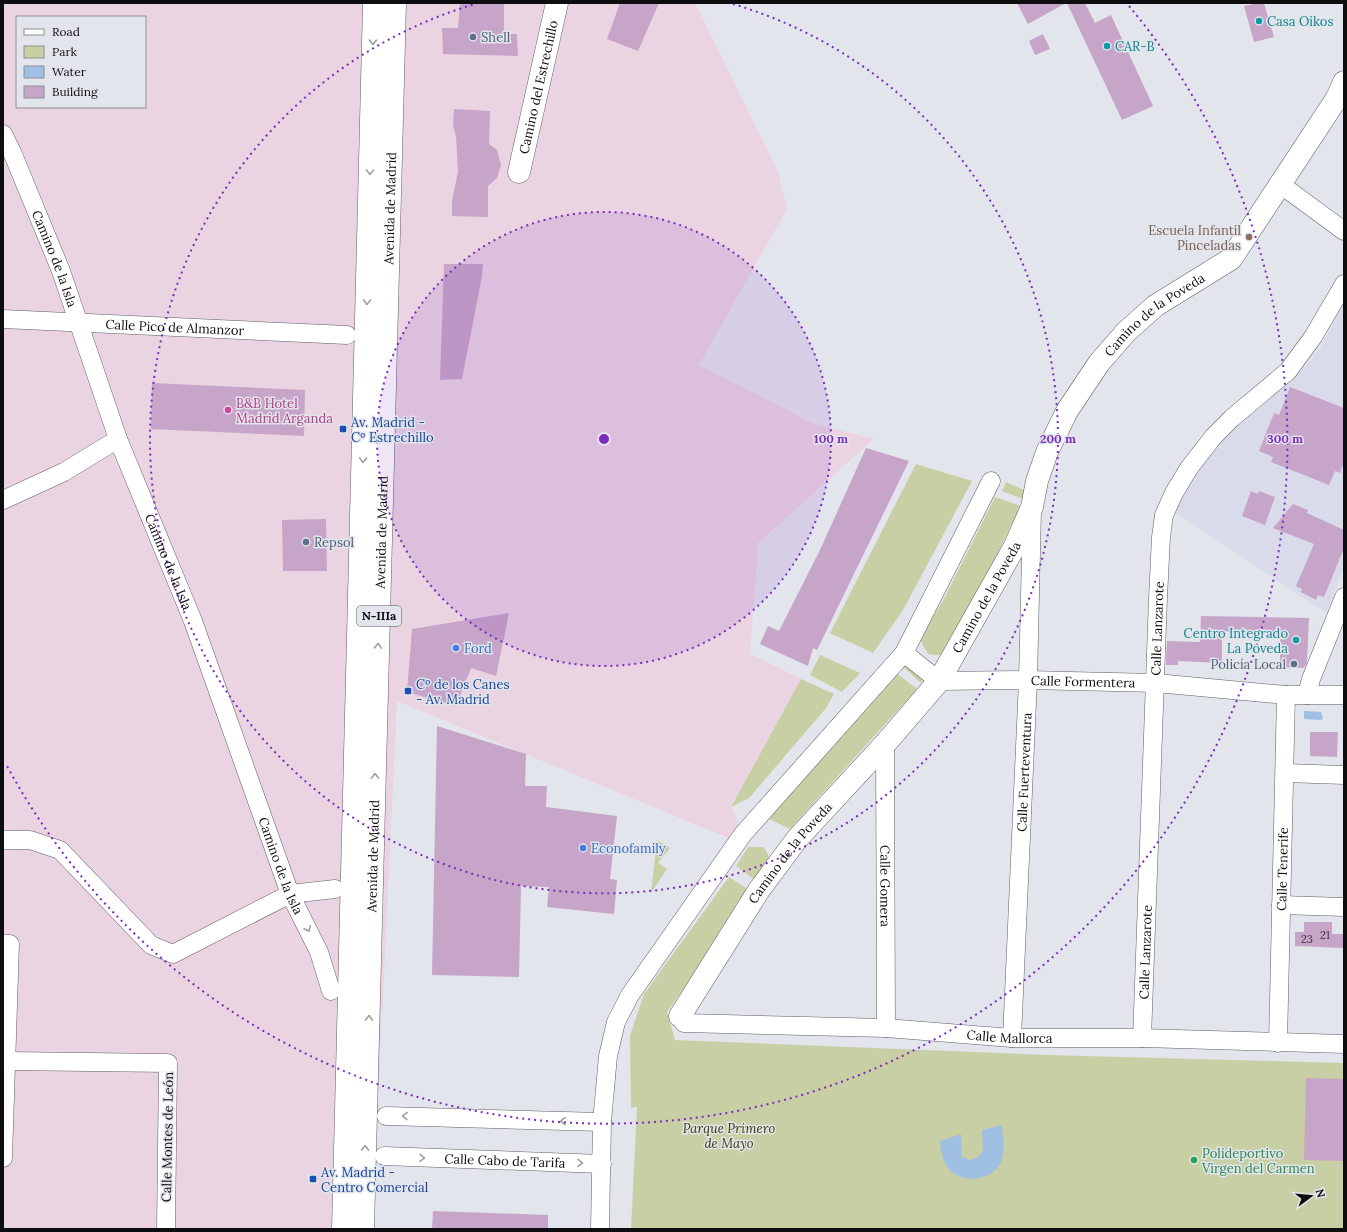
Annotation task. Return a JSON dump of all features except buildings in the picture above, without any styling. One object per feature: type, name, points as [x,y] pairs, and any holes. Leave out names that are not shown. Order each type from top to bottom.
[{"type":"main road","name":"Avenida de Madrid","points":[[343,1229],[374,3]]},
{"type":"main road","name":"Avenida de Madrid","points":[[363,1229],[395,3]]},
{"type":"main road","name":"Camino del Estrechillo","points":[[520,172],[556,3]]},
{"type":"main road","name":"Camino de la Poveda","points":[[680,1016],[759,890],[797,839],[886,744],[939,681],[1015,546],[1032,507],[1037,481],[1047,452],[1067,411],[1099,363],[1126,332],[1155,306],[1232,259],[1280,184],[1342,94]]},
{"type":"street","name":"Camino de la Isla","points":[[3,134],[12,152],[61,271],[118,438],[193,621],[290,894],[320,952],[331,991]]},
{"type":"street","points":[[1280,184],[1344,231]]},
{"type":"street","name":"Calle Lanzarote","points":[[1142,1038],[1161,537],[1164,515],[1174,493],[1189,468],[1214,436],[1232,418],[1288,370],[1314,338],[1344,284]]},
{"type":"street","name":"Calle Pico de Almanzor","points":[[3,319],[78,324],[347,335]]},
{"type":"street","points":[[3,500],[64,472],[118,438]]},
{"type":"street","points":[[600,1229],[602,1122],[608,1056],[616,1022],[630,995],[743,834],[904,653],[991,481]]},
{"type":"street","name":"Calle Fuerteventura","points":[[1012,1038],[1028,680],[1032,507]]},
{"type":"street","points":[[1307,695],[1311,679],[1344,597]]},
{"type":"street","points":[[904,653],[939,681]]},
{"type":"street","name":"Calle Formentera","points":[[939,681],[1028,680],[1156,683],[1286,695],[1344,695]]},
{"type":"street","name":"Calle Tenerife","points":[[1278,1043],[1286,695]]},
{"type":"street","name":"Calle Gomera","points":[[886,744],[886,1028]]},
{"type":"street","points":[[1284,773],[1344,775]]},
{"type":"street","points":[[3,840],[30,840],[60,850],[151,945],[173,954],[290,894],[335,889]]},
{"type":"street","points":[[1281,905],[1344,907]]},
{"type":"street","points":[[3,944],[10,944],[3,1158]]},
{"type":"street","name":"Calle Mallorca","points":[[680,1016],[684,1024],[886,1028],[1012,1038],[1142,1038],[1344,1044]]},
{"type":"street","name":"Calle Montes de León","points":[[6,1061],[168,1063],[166,1229]]},
{"type":"street","points":[[386,1116],[602,1122]]},
{"type":"street","name":"Calle Cabo de Tarifa","points":[[384,1156],[602,1164]]},
{"type":"shaded area","points":[[3,3],[695,3],[778,171],[787,209],[699,365],[812,423],[874,439],[758,543],[750,654],[801,679],[731,806],[743,834],[738,842],[397,701],[372,1229],[3,1229]]},
{"type":"shaded area","points":[[1344,301],[1344,567],[1326,613],[1175,512],[1191,479],[1212,451],[1242,418],[1293,378],[1309,362],[1324,342]]},
{"type":"green space","points":[[916,464],[972,481],[903,610],[873,653],[830,633]]},
{"type":"green space","points":[[1006,482],[1026,491],[1023,499],[1002,491]]},
{"type":"green space","points":[[995,497],[1021,506],[966,617],[942,655],[928,654],[920,639],[945,597]]},
{"type":"green space","points":[[820,655],[860,673],[842,692],[810,675]]},
{"type":"green space","points":[[909,662],[925,676],[921,683],[900,664]]},
{"type":"green space","points":[[895,672],[917,689],[790,829],[769,819]]},
{"type":"green space","points":[[801,679],[834,694],[826,708],[749,798],[731,807]]},
{"type":"green space","points":[[657,840],[670,848],[658,863],[667,869],[651,893]]},
{"type":"green space","points":[[748,847],[763,847],[767,852],[769,860],[768,864],[758,882],[736,866]]},
{"type":"green space","name":"Parque Primero de Mayo","points":[[729,877],[752,892],[667,1012],[675,1040],[1047,1055],[1344,1063],[1344,1229],[631,1229],[637,1107],[631,1108],[630,1036],[644,994]]},
{"type":"water","points":[[1304,711],[1321,712],[1323,718],[1321,720],[1304,719]]},
{"type":"water","points":[[1002,1125],[1004,1145],[1003,1155],[1000,1164],[995,1170],[982,1177],[974,1179],[959,1176],[947,1167],[941,1151],[940,1141],[961,1134],[962,1157],[970,1160],[978,1157],[983,1151],[982,1130]]},
{"type":"place","name":"Casa Oikos","points":[[1259,21]]},
{"type":"place","name":"Shell","points":[[473,37]]},
{"type":"place","name":"CAR-B","points":[[1107,46]]},
{"type":"place","name":"Escuela Infantil Pinceladas","points":[[1249,237]]},
{"type":"place","name":"B&B Hotel Madrid Arganda","points":[[228,410]]},
{"type":"place","name":"Av. Madrid - Cº Estrechillo","points":[[343,429]]},
{"type":"place","name":"Repsol","points":[[306,542]]},
{"type":"place","name":"Centro Integrado La Poveda","points":[[1296,640]]},
{"type":"place","name":"Ford","points":[[456,648]]},
{"type":"place","name":"Policía Local","points":[[1294,664]]},
{"type":"place","name":"Cº de los Canes - Av. Madrid","points":[[408,691]]},
{"type":"place","name":"Econofamily","points":[[583,848]]},
{"type":"place","name":"Polideportivo Virgen del Carmen","points":[[1194,1160]]},
{"type":"place","name":"Av. Madrid - Centro Comercial","points":[[313,1179]]}]
